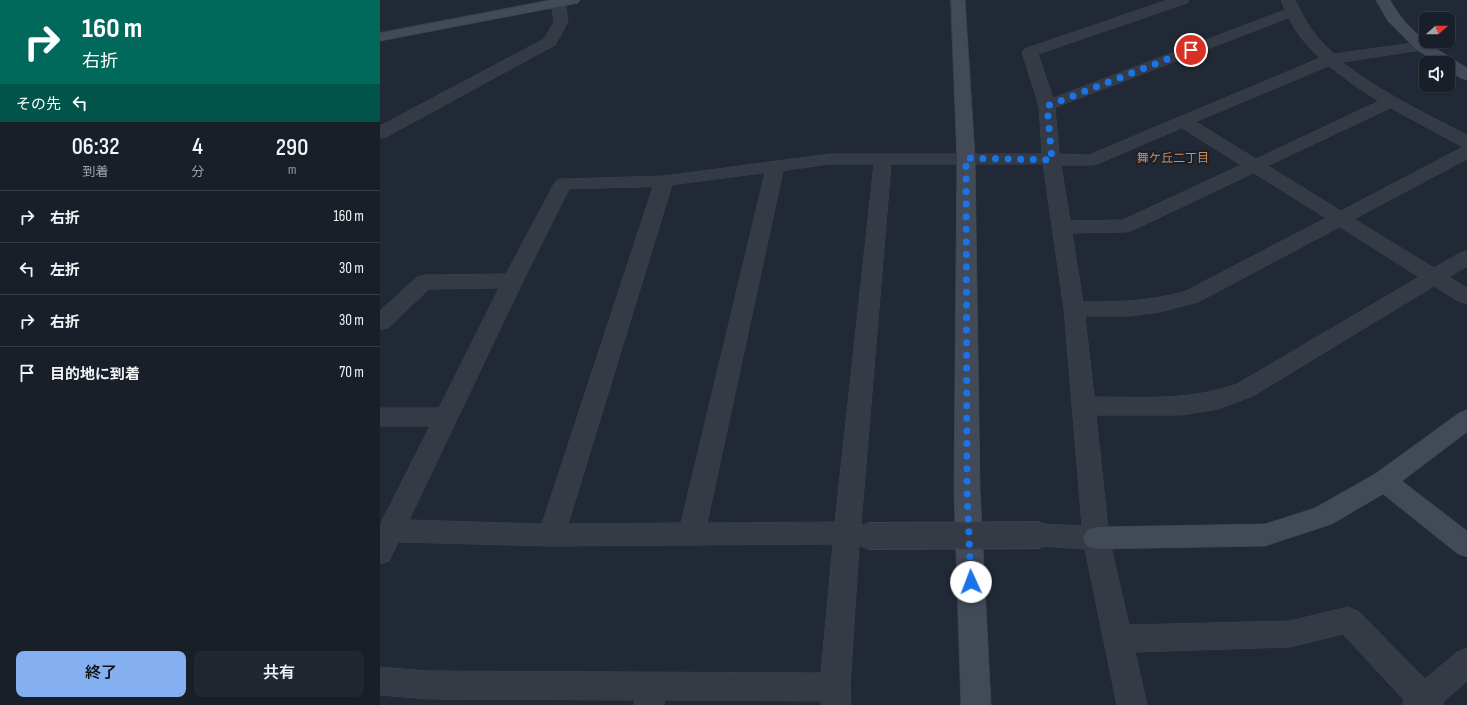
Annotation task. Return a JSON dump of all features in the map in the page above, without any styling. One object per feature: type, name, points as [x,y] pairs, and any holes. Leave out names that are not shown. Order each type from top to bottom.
[{"type":"street","points":[[380,37],[573,0]]},
{"type":"street","points":[[958,0],[966,158],[967,490],[976,705]]},
{"type":"street","points":[[1132,705],[1096,538],[1074,310],[1052,160],[1047,106],[1030,52],[1182,0]]},
{"type":"street","points":[[1383,0],[1393,18],[1419,44]]},
{"type":"street","points":[[380,133],[550,42],[561,22],[558,2]]},
{"type":"street","points":[[1047,106],[1290,6],[1296,21],[1310,38],[1331,59],[1356,79],[1391,102],[1467,142]]},
{"type":"street","points":[[1419,46],[1331,59],[1091,160],[966,158],[830,159],[664,181],[563,184],[513,281],[385,542],[551,534],[1040,535],[1096,538],[1265,535],[1323,516],[1384,481],[1467,418]]},
{"type":"street","points":[[1424,48],[1437,56]]},
{"type":"street","points":[[1455,67],[1467,75]]},
{"type":"street","points":[[1061,227],[1126,226],[1391,102]]},
{"type":"street","points":[[1184,122],[1467,297]]},
{"type":"street","points":[[1074,310],[1130,308],[1160,304],[1191,297],[1467,152]]},
{"type":"street","points":[[380,681],[428,686],[651,696],[835,696],[857,534],[883,158]]},
{"type":"street","points":[[692,534],[775,166]]},
{"type":"street","points":[[551,534],[664,181]]},
{"type":"street","points":[[1083,406],[1181,406],[1218,400],[1245,390],[1467,257]]},
{"type":"street","points":[[380,324],[424,282],[513,281]]},
{"type":"street","points":[[380,417],[446,417]]},
{"type":"street","points":[[1384,481],[1467,546]]},
{"type":"street","points":[[1117,639],[1290,634],[1348,620],[1423,703],[1467,662]]},
{"type":"district","name":"舞ケ丘二丁目","points":[[1173,158]]},
{"type":"route","points":[[971,582],[967,490],[966,158],[1052,160],[1047,106],[1191,50]]}]
